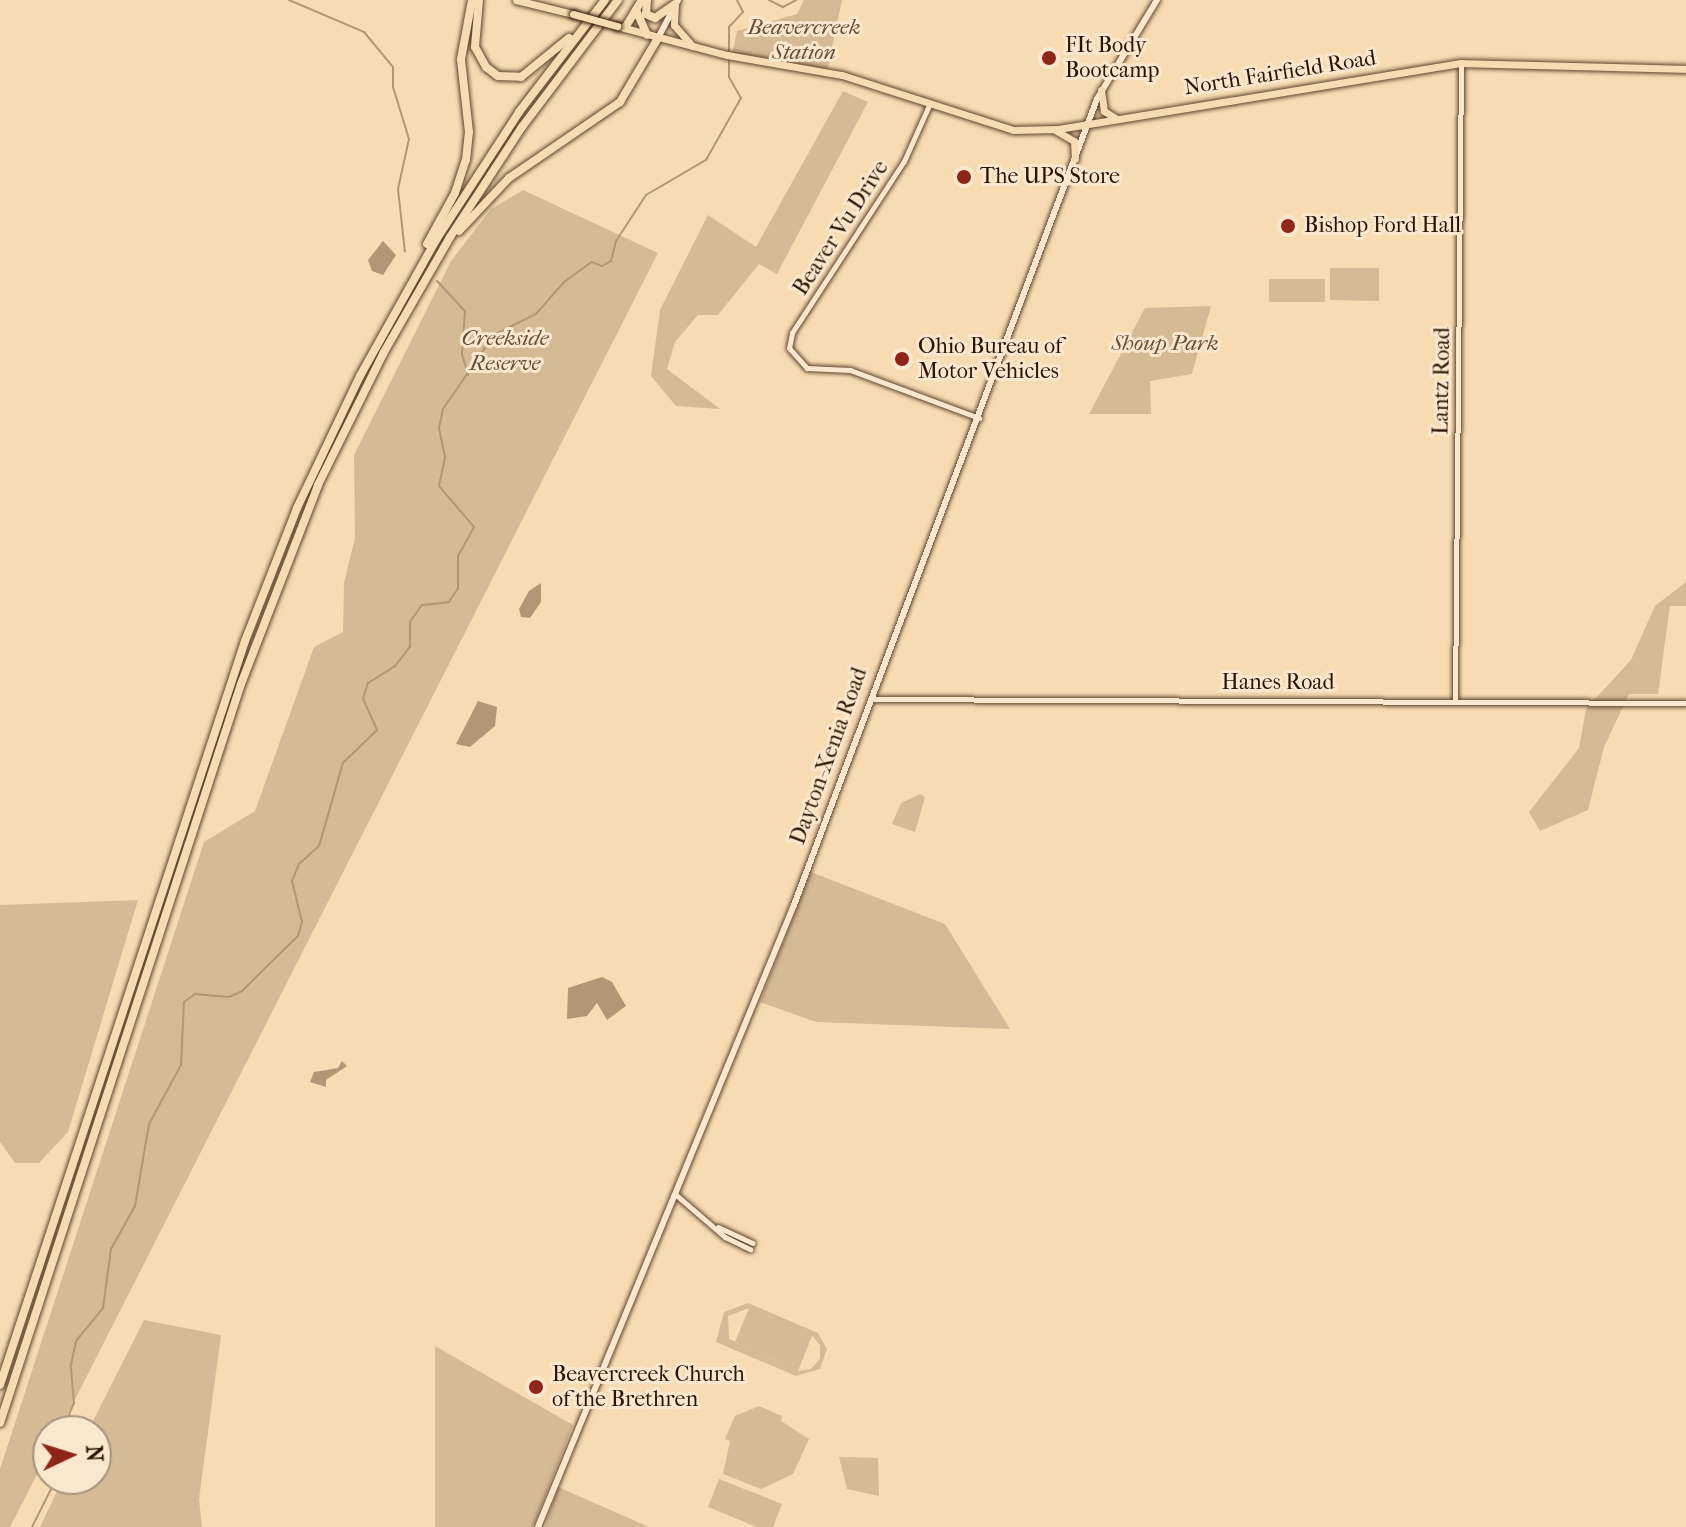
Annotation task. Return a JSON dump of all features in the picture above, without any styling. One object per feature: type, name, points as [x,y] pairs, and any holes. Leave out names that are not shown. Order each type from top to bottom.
[{"type":"highway","points":[[0,1385],[245,641],[327,443],[455,193],[466,160],[461,59],[472,0]]},
{"type":"highway","points":[[479,0],[475,47],[486,67],[509,79],[543,62],[603,3]]},
{"type":"highway","points":[[0,1423],[264,618],[344,432],[432,267],[522,127],[618,0]]},
{"type":"highway","points":[[644,0],[646,14],[655,18],[676,2]]},
{"type":"highway","points":[[621,27],[644,0]]},
{"type":"highway","points":[[394,312],[503,137],[603,3]]},
{"type":"highway","points":[[636,9],[647,35]]},
{"type":"highway","points":[[432,267],[509,178],[620,102],[658,38]]},
{"type":"main road","name":"North Fairfield Road","points":[[516,0],[705,50],[842,75],[994,127],[1053,129],[1461,63],[1686,69]]},
{"type":"main road","name":"Dayton-Xenia Road","points":[[538,1527],[794,905],[869,699],[979,418],[1101,90],[1157,0]]},
{"type":"main road","points":[[658,38],[676,2]]},
{"type":"main road","points":[[676,2],[674,25],[693,47]]},
{"type":"main road","points":[[1101,90],[1104,111],[1117,119]]},
{"type":"main road","points":[[1053,129],[1074,141],[1075,159]]},
{"type":"street","name":"Lantz Road","points":[[1455,700],[1461,63]]},
{"type":"street","name":"Beaver Vu Drive","points":[[930,103],[904,161],[792,333],[790,352],[803,366],[850,370],[979,418]]},
{"type":"street","name":"Hanes Road","points":[[869,699],[1686,703]]},
{"type":"street","points":[[674,1193],[725,1237],[751,1246]]},
{"type":"green space","name":"Beavercreek Station","points":[[804,0],[842,0],[827,72],[732,55],[737,31],[797,14]]},
{"type":"green space","points":[[843,91],[868,102],[777,274],[759,264],[718,315],[698,315],[675,342],[667,369],[720,409],[676,406],[651,376],[660,310],[708,215],[756,247]]},
{"type":"green space","name":"Creekside Reserve","points":[[523,190],[658,253],[67,1415],[32,1415],[32,1484],[10,1527],[0,1527],[0,1469],[204,842],[255,811],[314,647],[343,632],[344,583],[355,538],[354,455],[451,261],[491,209]]},
{"type":"green space","points":[[1330,268],[1379,268],[1379,301],[1330,300]]},
{"type":"green space","points":[[1269,279],[1325,279],[1325,302],[1269,302]]},
{"type":"green space","name":"Shoup Park","points":[[1211,306],[1192,374],[1150,381],[1151,414],[1089,414],[1145,308]]},
{"type":"green space","points":[[1686,582],[1686,606],[1670,606],[1658,694],[1629,694],[1604,747],[1588,810],[1540,831],[1529,812],[1579,748],[1586,709],[1631,660],[1655,606]]},
{"type":"green space","points":[[920,794],[925,797],[915,832],[892,824],[901,803]]},
{"type":"green space","points":[[811,872],[945,924],[1010,1029],[816,1022],[760,1002]]},
{"type":"green space","points":[[138,900],[68,1132],[39,1163],[15,1163],[0,1142],[0,905]]},
{"type":"green space","points":[[748,1303],[818,1333],[827,1349],[820,1369],[796,1376],[716,1342],[724,1312]],"holes":[[[749,1308],[735,1342],[729,1339],[728,1316]],[[812,1336],[820,1345],[820,1359],[811,1369],[798,1371]]]},
{"type":"green space","points":[[144,1320],[221,1335],[199,1499],[202,1527],[40,1527],[55,1495],[112,1495],[112,1415],[96,1415]]},
{"type":"green space","points":[[435,1346],[573,1425],[533,1527],[435,1527]]},
{"type":"green space","points":[[759,1406],[782,1416],[781,1421],[809,1439],[793,1474],[761,1489],[723,1474],[730,1441],[725,1439],[735,1416]]},
{"type":"green space","points":[[839,1457],[878,1458],[879,1496],[847,1489]]},
{"type":"green space","points":[[719,1479],[782,1504],[773,1527],[757,1527],[708,1507]]},
{"type":"green space","points":[[558,1487],[649,1527],[545,1527]]},
{"type":"shaded area","points":[[383,241],[396,255],[383,275],[372,271],[368,260]]},
{"type":"shaded area","points":[[541,583],[541,602],[530,618],[521,617],[519,609],[529,591]]},
{"type":"shaded area","points":[[478,701],[497,707],[495,726],[470,747],[456,744]]},
{"type":"shaded area","points":[[602,977],[612,982],[626,1006],[607,1020],[597,1003],[587,1016],[567,1019],[568,988]]},
{"type":"shaded area","points":[[342,1061],[347,1066],[326,1080],[326,1087],[310,1082],[314,1072],[338,1068]]},
{"type":"waterway","points":[[289,0],[364,32],[393,67],[393,87],[409,139],[398,189],[405,252]]},
{"type":"waterway","points":[[729,52],[729,27],[743,12],[737,0]]},
{"type":"waterway","points":[[769,0],[783,7],[796,0]]},
{"type":"waterway","points":[[69,1415],[74,1403],[71,1365],[76,1341],[103,1308],[111,1249],[135,1206],[149,1124],[181,1065],[184,1002],[195,994],[229,997],[242,991],[298,936],[302,922],[292,881],[299,864],[319,846],[343,763],[377,730],[363,699],[368,683],[395,666],[410,647],[410,622],[422,605],[449,602],[458,588],[458,556],[474,527],[439,486],[445,457],[439,428],[443,409],[494,335],[536,314],[564,282],[592,262],[602,266],[611,261],[616,241],[646,195],[706,160],[741,98],[729,77],[729,58]]},
{"type":"waterway","points":[[437,281],[465,311],[462,354],[468,375]]},
{"type":"waterway","points":[[32,1527],[48,1495]]},
{"type":"place","name":"FIt Body Bootcamp","points":[[1049,58]]},
{"type":"place","name":"The UPS Store","points":[[964,177]]},
{"type":"place","name":"Bishop Ford Hall","points":[[1288,226]]},
{"type":"place","name":"Ohio Bureau of Motor Vehicles","points":[[902,359]]},
{"type":"place","name":"Beavercreek Church of the Brethren","points":[[536,1387]]}]
